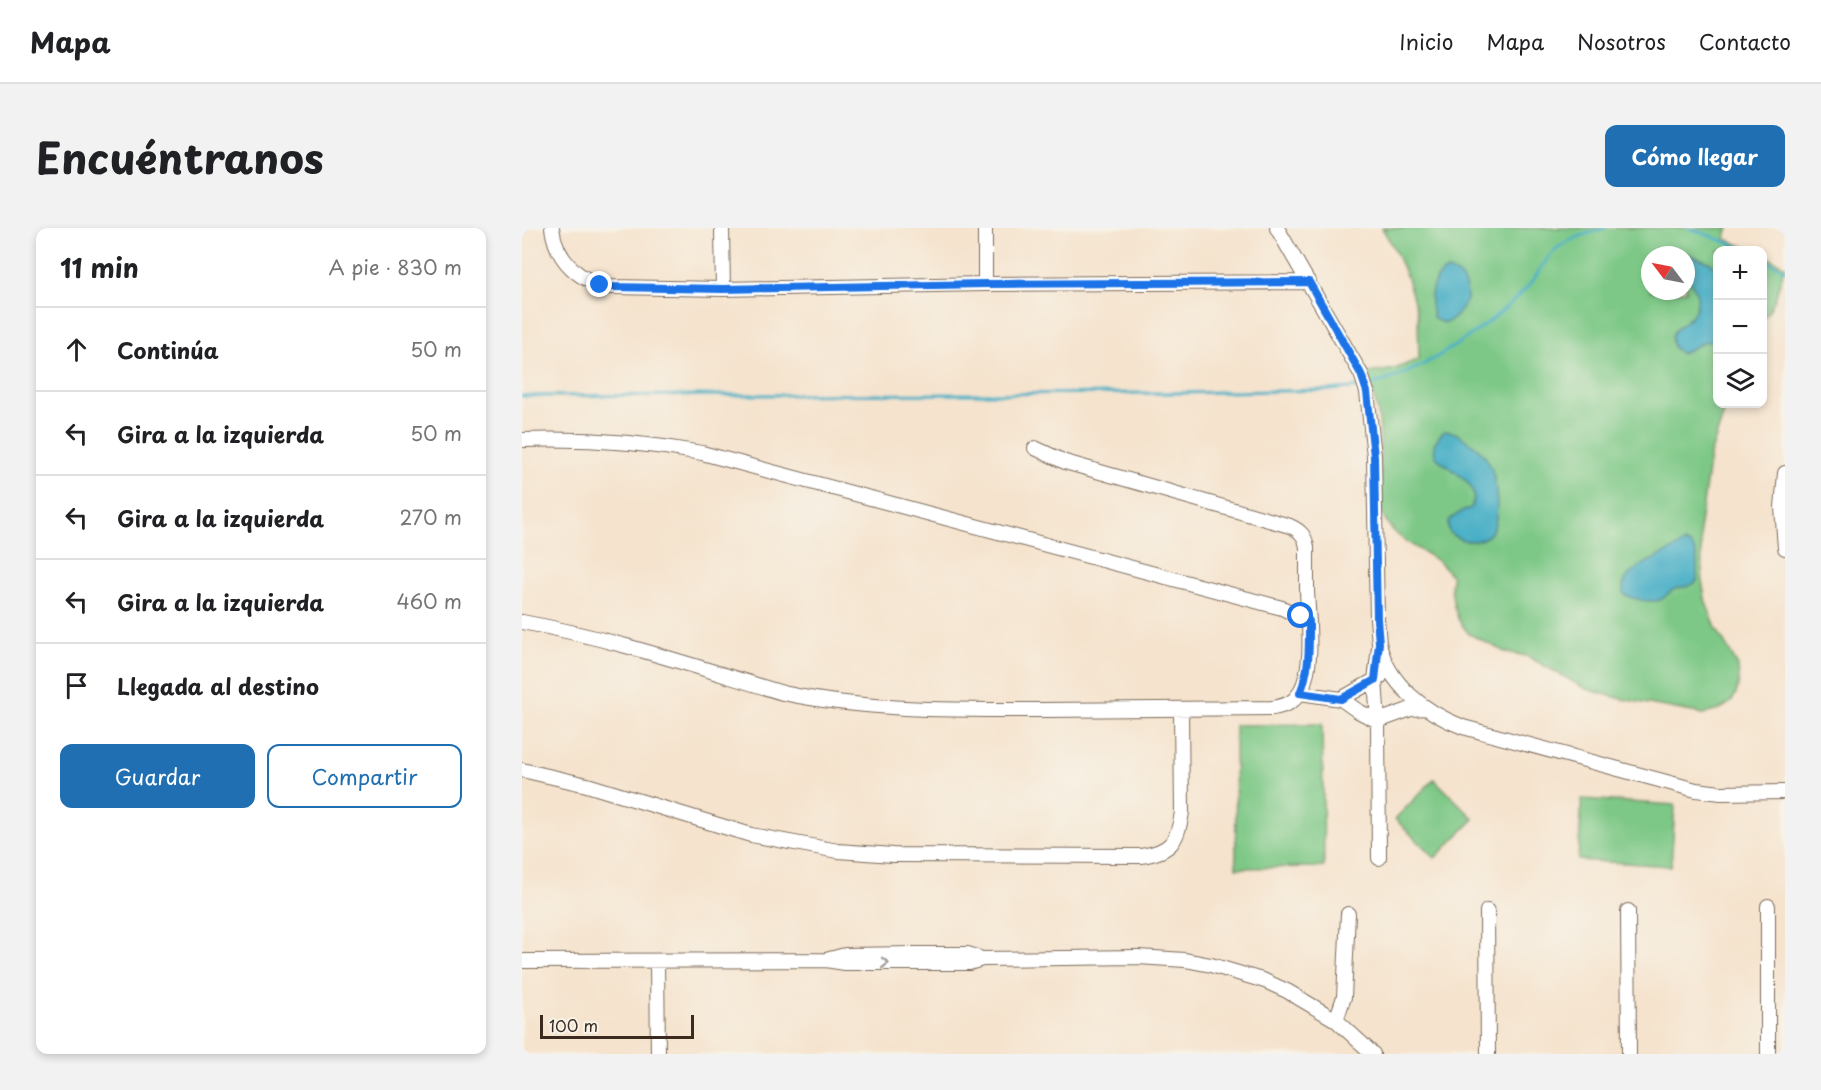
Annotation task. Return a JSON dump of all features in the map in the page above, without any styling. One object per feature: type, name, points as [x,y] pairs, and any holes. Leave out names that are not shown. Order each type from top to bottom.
[{"type":"street","points":[[552,228],[553,238],[564,261],[586,279],[611,287],[723,289],[985,284],[1309,282]]},
{"type":"street","points":[[722,228],[723,289]]},
{"type":"street","points":[[985,228],[985,284]]},
{"type":"street","points":[[1277,228],[1361,374],[1367,392],[1374,456],[1379,643],[1375,680],[1378,721],[1379,858]]},
{"type":"street","points":[[522,440],[630,442],[702,453],[1282,608],[1309,621]]},
{"type":"street","points":[[522,622],[580,633],[625,645],[783,693],[835,702],[896,708],[955,710],[1273,708],[1285,706],[1293,701],[1300,693],[1308,666],[1307,548],[1304,536],[1298,530],[1065,462],[1035,448]]},
{"type":"street","points":[[1785,473],[1782,507],[1785,548]]},
{"type":"street","points":[[1282,608],[1302,599],[1307,591]]},
{"type":"street","points":[[1379,643],[1390,671],[1404,690],[1441,718],[1464,727],[1680,786],[1721,793],[1782,790]]},
{"type":"street","points":[[1341,699],[1390,671]]},
{"type":"street","points":[[1300,693],[1341,699],[1378,721],[1411,709],[1426,708]]},
{"type":"street","points":[[522,770],[587,785],[751,835],[838,851],[893,855],[1141,856],[1166,849],[1173,843],[1180,825],[1182,812],[1181,709]]},
{"type":"street","points":[[1768,906],[1768,1054]]},
{"type":"street","points":[[1487,911],[1488,1054]]},
{"type":"street","points":[[1628,911],[1629,1054]]},
{"type":"street","points":[[1336,1020],[1344,997],[1348,914]]},
{"type":"street","points":[[522,961],[826,960],[845,955],[969,963],[982,958],[1138,957],[1185,960],[1265,981],[1287,991],[1336,1020],[1373,1054]]},
{"type":"street","points":[[657,961],[658,1054]]},
{"type":"green space","points":[[1382,228],[1729,228],[1725,239],[1742,246],[1713,246],[1713,408],[1726,408],[1710,455],[1700,525],[1706,603],[1716,628],[1738,666],[1739,682],[1736,694],[1730,703],[1719,710],[1703,714],[1622,699],[1586,689],[1527,656],[1505,652],[1469,634],[1459,621],[1451,588],[1452,577],[1439,562],[1397,534],[1390,527],[1381,509],[1380,431],[1368,373],[1395,369],[1419,359],[1418,315],[1407,278]]},
{"type":"green space","points":[[1767,257],[1785,266],[1767,313]]},
{"type":"green space","points":[[1322,724],[1324,867],[1236,868],[1235,725]]},
{"type":"green space","points":[[1434,779],[1474,819],[1435,858],[1395,819]]},
{"type":"green space","points":[[1582,799],[1675,805],[1671,866],[1578,860]]},
{"type":"water","points":[[1695,257],[1713,265],[1713,341],[1704,342],[1681,354],[1673,347],[1672,335],[1695,310]]},
{"type":"water","points":[[1447,270],[1463,280],[1467,300],[1453,319],[1444,322],[1433,317],[1431,297],[1437,279]]},
{"type":"water","points":[[1445,431],[1461,436],[1476,447],[1485,456],[1492,469],[1496,495],[1496,521],[1491,532],[1482,539],[1471,541],[1459,539],[1448,529],[1449,520],[1471,508],[1473,499],[1469,484],[1435,456],[1434,444]]},
{"type":"water","points":[[1683,543],[1688,544],[1695,551],[1697,581],[1689,586],[1673,590],[1656,601],[1635,599],[1623,593],[1628,576],[1635,569]]},
{"type":"waterway","points":[[1369,385],[1410,371],[1453,347],[1493,319],[1525,290],[1543,264],[1560,246],[1605,228]]},
{"type":"waterway","points":[[1689,228],[1736,246]]},
{"type":"waterway","points":[[1767,261],[1785,270]]},
{"type":"waterway","points":[[522,396],[1177,393],[1329,390],[1360,387]]},
{"type":"route","points":[[600,285],[723,289],[985,284],[1309,282],[1361,374],[1367,392],[1374,456],[1379,643],[1375,680],[1341,699],[1300,693],[1308,666],[1309,621],[1301,616]]}]
